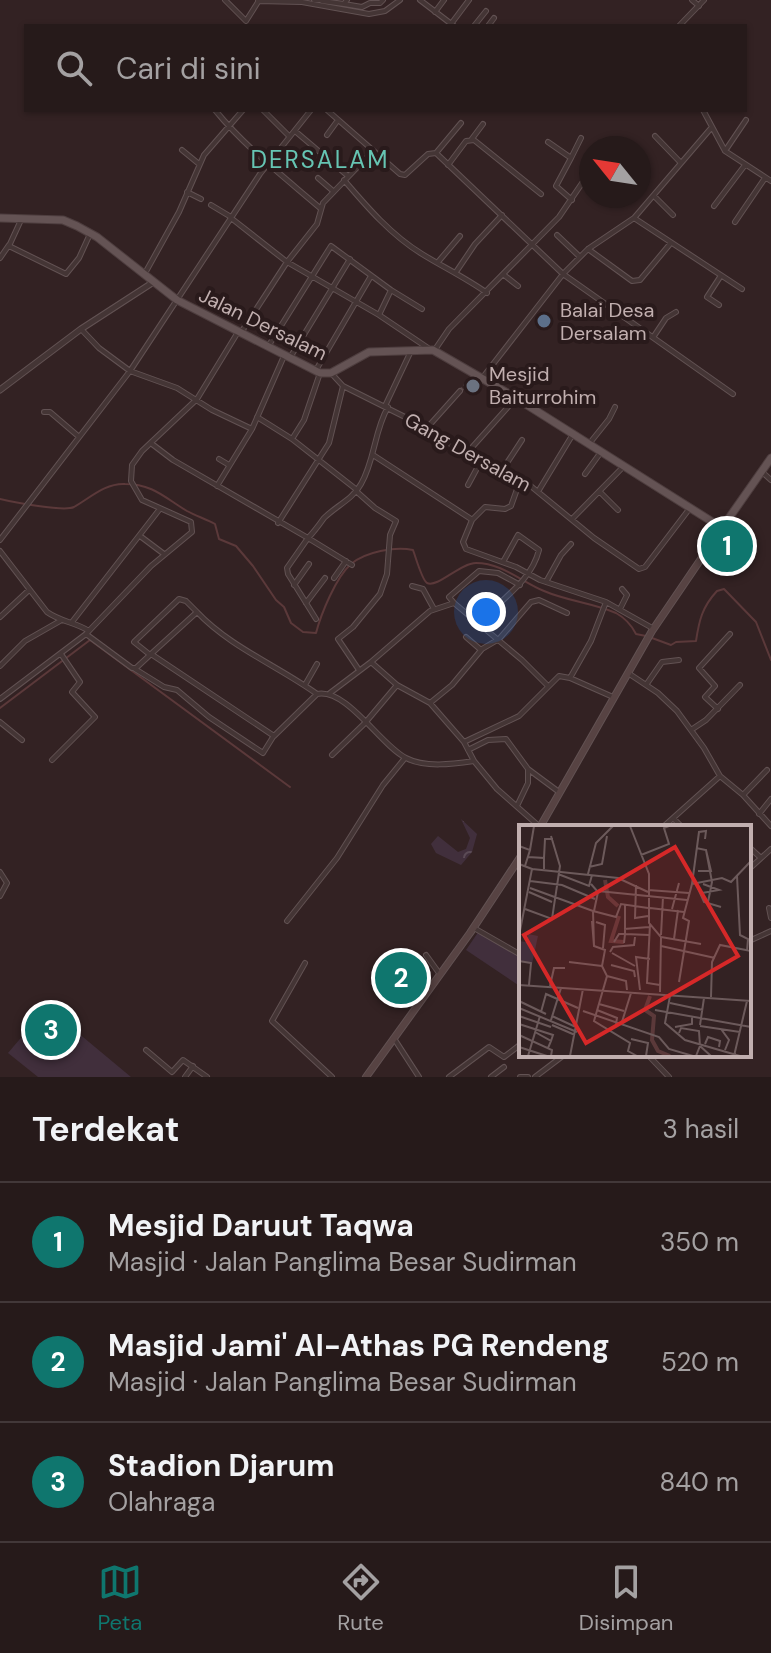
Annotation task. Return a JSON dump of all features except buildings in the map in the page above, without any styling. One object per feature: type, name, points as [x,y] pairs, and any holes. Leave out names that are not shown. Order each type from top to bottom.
[{"type":"main road","name":"Jalan Dersalam","points":[[0,218],[63,220],[90,233],[177,300],[318,372],[331,373],[369,352],[431,350]]},
{"type":"main road","points":[[431,350],[516,398],[722,528]]},
{"type":"main road","points":[[541,825],[653,630],[771,458]]},
{"type":"main road","points":[[366,1077],[474,928],[519,859]]},
{"type":"street","points":[[225,0],[248,24],[259,1],[302,2],[369,14],[385,11],[400,0]]},
{"type":"street","points":[[314,0],[346,2],[362,7],[371,1],[380,3],[383,0]]},
{"type":"street","points":[[420,0],[451,24]]},
{"type":"street","points":[[435,12],[444,0]]},
{"type":"street","points":[[453,24],[469,0]]},
{"type":"street","points":[[692,0],[699,6]]},
{"type":"street","points":[[681,24],[704,0]]},
{"type":"street","points":[[476,24],[486,11]]},
{"type":"street","points":[[490,24],[494,18]]},
{"type":"street","points":[[217,112],[268,164],[320,208]]},
{"type":"street","points":[[144,275],[199,164],[241,112]]},
{"type":"street","points":[[265,112],[289,136]]},
{"type":"street","points":[[0,540],[130,371],[268,164],[309,112]]},
{"type":"street","points":[[329,112],[405,175],[428,154],[436,153],[461,123]]},
{"type":"street","points":[[704,112],[725,151],[771,181]]},
{"type":"street","points":[[327,135],[338,120]]},
{"type":"street","points":[[725,151],[746,120]]},
{"type":"street","points":[[448,165],[483,124]]},
{"type":"street","points":[[478,376],[563,274],[588,249],[634,218],[712,127]]},
{"type":"street","points":[[294,130],[346,178],[394,232],[421,254],[487,293]]},
{"type":"street","points":[[655,136],[682,163]]},
{"type":"street","points":[[471,140],[479,143],[541,194]]},
{"type":"street","points":[[548,142],[571,158]]},
{"type":"street","points":[[572,200],[556,186],[579,142]]},
{"type":"street","points":[[182,150],[199,164]]},
{"type":"street","points":[[0,699],[63,657],[192,532],[191,522],[142,500],[131,481],[134,459],[197,399],[287,262],[317,224],[320,208],[373,151]]},
{"type":"street","points":[[436,153],[563,274],[733,394]]},
{"type":"street","points":[[714,206],[745,165]]},
{"type":"street","points":[[318,178],[333,191]]},
{"type":"street","points":[[735,222],[765,178]]},
{"type":"street","points":[[211,205],[287,262],[379,315],[431,350],[533,246],[579,189]]},
{"type":"street","points":[[187,192],[201,199]]},
{"type":"street","points":[[654,196],[673,215]]},
{"type":"street","points":[[456,272],[475,244],[502,215]]},
{"type":"street","points":[[0,258],[22,217]]},
{"type":"street","points":[[634,218],[742,289]]},
{"type":"street","points":[[9,245],[67,274],[79,258],[90,233]]},
{"type":"street","points":[[557,235],[580,257]]},
{"type":"street","points":[[438,262],[460,236]]},
{"type":"street","points":[[588,249],[636,282],[670,243]]},
{"type":"street","points":[[267,347],[331,246],[422,309]]},
{"type":"street","points":[[217,486],[252,429],[287,357],[334,289],[350,259]]},
{"type":"street","points":[[504,275],[518,286]]},
{"type":"street","points":[[292,439],[304,420],[318,372],[371,276]]},
{"type":"street","points":[[719,305],[707,297],[720,277]]},
{"type":"street","points":[[0,390],[81,329],[152,283]]},
{"type":"street","points":[[379,315],[391,290]]},
{"type":"street","points":[[654,336],[666,318],[676,312]]},
{"type":"street","points":[[81,329],[99,348],[130,371],[177,388],[212,410],[252,429]]},
{"type":"street","points":[[316,619],[287,568],[325,518],[357,490],[373,455],[386,406],[411,351]]},
{"type":"street","name":"Gang Dersalam","points":[[331,373],[343,386],[386,406],[467,453],[521,478],[639,569],[645,567],[690,508]]},
{"type":"street","points":[[278,523],[333,434],[343,386]]},
{"type":"street","points":[[426,429],[460,391]]},
{"type":"street","points":[[467,453],[516,398]]},
{"type":"street","points":[[589,444],[611,418],[615,407]]},
{"type":"street","points":[[44,412],[50,412],[78,436]]},
{"type":"street","points":[[257,417],[292,439],[375,508],[396,521],[387,553],[384,586],[356,624],[338,639],[359,670]]},
{"type":"street","points":[[539,491],[573,434]]},
{"type":"street","points":[[503,469],[522,440]]},
{"type":"street","points":[[152,444],[352,565]]},
{"type":"street","points":[[585,474],[601,452]]},
{"type":"street","points":[[373,455],[472,520]]},
{"type":"street","points":[[219,459],[229,465]]},
{"type":"street","points":[[468,485],[482,459]]},
{"type":"street","points":[[572,519],[624,466]]},
{"type":"street","points":[[761,471],[771,480]]},
{"type":"street","points":[[521,478],[511,506],[505,509],[485,507],[472,520],[464,546],[473,553],[503,562],[525,580]]},
{"type":"street","points":[[599,492],[618,510]]},
{"type":"street","points":[[72,622],[159,510]]},
{"type":"street","points":[[479,623],[525,580],[539,551],[517,535],[503,562]]},
{"type":"street","points":[[140,536],[165,555]]},
{"type":"street","points":[[546,582],[571,544]]},
{"type":"street","points":[[710,546],[746,563]]},
{"type":"street","points":[[0,551],[47,612],[60,621],[72,622],[135,669],[164,687],[177,690],[209,717],[263,753],[274,736],[317,694],[330,693],[434,609],[454,603]]},
{"type":"street","points":[[334,578],[346,561]]},
{"type":"street","points":[[294,585],[309,564]]},
{"type":"street","points":[[547,685],[449,597],[479,571],[546,582],[620,609],[653,630]]},
{"type":"street","points":[[306,603],[325,578]]},
{"type":"street","points":[[412,586],[423,589],[434,609]]},
{"type":"street","points":[[620,609],[627,595],[622,589]]},
{"type":"street","points":[[0,617],[29,590]]},
{"type":"street","points":[[274,736],[134,642],[179,599],[186,601],[236,644],[317,694]]},
{"type":"street","points":[[430,703],[452,685],[481,650],[499,639],[534,600],[567,613]]},
{"type":"street","points":[[570,678],[591,641],[605,605]]},
{"type":"street","points":[[135,669],[197,612]]},
{"type":"street","points":[[0,666],[25,641],[60,621]]},
{"type":"street","points":[[718,709],[705,697],[715,686],[699,668],[730,634]]},
{"type":"street","points":[[466,637],[481,650]]},
{"type":"street","points":[[52,760],[95,717],[72,692],[80,682],[63,657]]},
{"type":"street","points":[[646,685],[662,662],[679,660]]},
{"type":"street","points":[[371,662],[397,685],[430,703],[464,742],[474,761],[497,789],[538,825]]},
{"type":"street","points":[[305,685],[317,664]]},
{"type":"street","points":[[628,673],[677,711],[720,776],[743,795],[771,826]]},
{"type":"street","points":[[464,742],[519,716],[559,676],[613,697]]},
{"type":"street","points":[[332,755],[365,723],[397,685]]},
{"type":"street","points":[[691,730],[718,709],[740,685]]},
{"type":"street","points":[[330,693],[405,758],[435,764],[474,761]]},
{"type":"street","points":[[0,722],[22,740]]},
{"type":"street","points":[[502,725],[506,739],[528,769],[559,792]]},
{"type":"street","points":[[468,750],[488,740],[506,739]]},
{"type":"street","points":[[287,921],[337,858],[383,785],[405,758]]},
{"type":"street","points":[[517,806],[528,783],[528,769]]},
{"type":"street","points":[[743,795],[767,770]]},
{"type":"street","points":[[665,825],[720,776]]},
{"type":"street","points":[[759,814],[771,799]]},
{"type":"street","points":[[673,818],[680,825]]},
{"type":"street","points":[[751,849],[761,858]]},
{"type":"street","points":[[751,867],[771,849]]},
{"type":"street","points":[[0,872],[7,883],[0,896]]},
{"type":"street","points":[[769,908],[771,918]]},
{"type":"street","points":[[474,928],[519,954]]},
{"type":"street","points":[[751,940],[771,931]]},
{"type":"street","points":[[426,955],[439,973]]},
{"type":"street","points":[[305,963],[272,1021],[332,1077]]},
{"type":"street","points":[[395,1040],[419,1077]]},
{"type":"street","points":[[449,1077],[489,1047],[504,1057],[519,1046]]},
{"type":"street","points":[[146,1050],[172,1072],[183,1060],[207,1077]]},
{"type":"street","points":[[535,1077],[561,1057]]},
{"type":"street","points":[[650,1057],[667,1076]]},
{"type":"street","points":[[185,1077],[193,1066]]},
{"type":"street","points":[[491,1077],[504,1067]]},
{"type":"street","points":[[520,1077],[528,1077]]},
{"type":"green space","points":[[461,819],[477,834],[472,852],[461,865],[436,853],[431,844],[438,836],[458,852],[466,849],[470,838]]},
{"type":"green space","points":[[479,931],[519,954],[519,986],[466,950]]},
{"type":"green space","points":[[47,1007],[131,1077],[38,1077],[8,1053]]},
{"type":"waterway","points":[[0,499],[68,508],[118,484],[151,489],[215,524],[219,539],[236,546],[284,607],[291,623],[303,632],[316,633],[325,606],[351,564],[372,553],[398,549],[413,550],[427,583],[437,582],[470,564],[485,564],[503,569],[553,594],[616,613],[628,622],[636,634],[646,636]]},
{"type":"waterway","points":[[652,638],[671,645],[696,641],[705,609],[717,591],[724,589],[756,622],[771,660]]},
{"type":"waterway","points":[[0,708],[90,640],[290,787]]},
{"type":"tunnel","points":[[460,391],[475,376]]},
{"type":"place","name":"Balai Desa Dersalam","points":[[544,321]]},
{"type":"place","name":"Mesjid Baiturrohim","points":[[473,386]]},
{"type":"place","name":"Mesjid Daruut Taqwa","points":[[727,546]]},
{"type":"place","name":"Masjid Jami' Al-Athas PG Rendeng","points":[[401,978]]},
{"type":"place","name":"Stadion Djarum","points":[[51,1030]]},
{"type":"district","name":"DERSALAM","points":[[320,159]]}]
